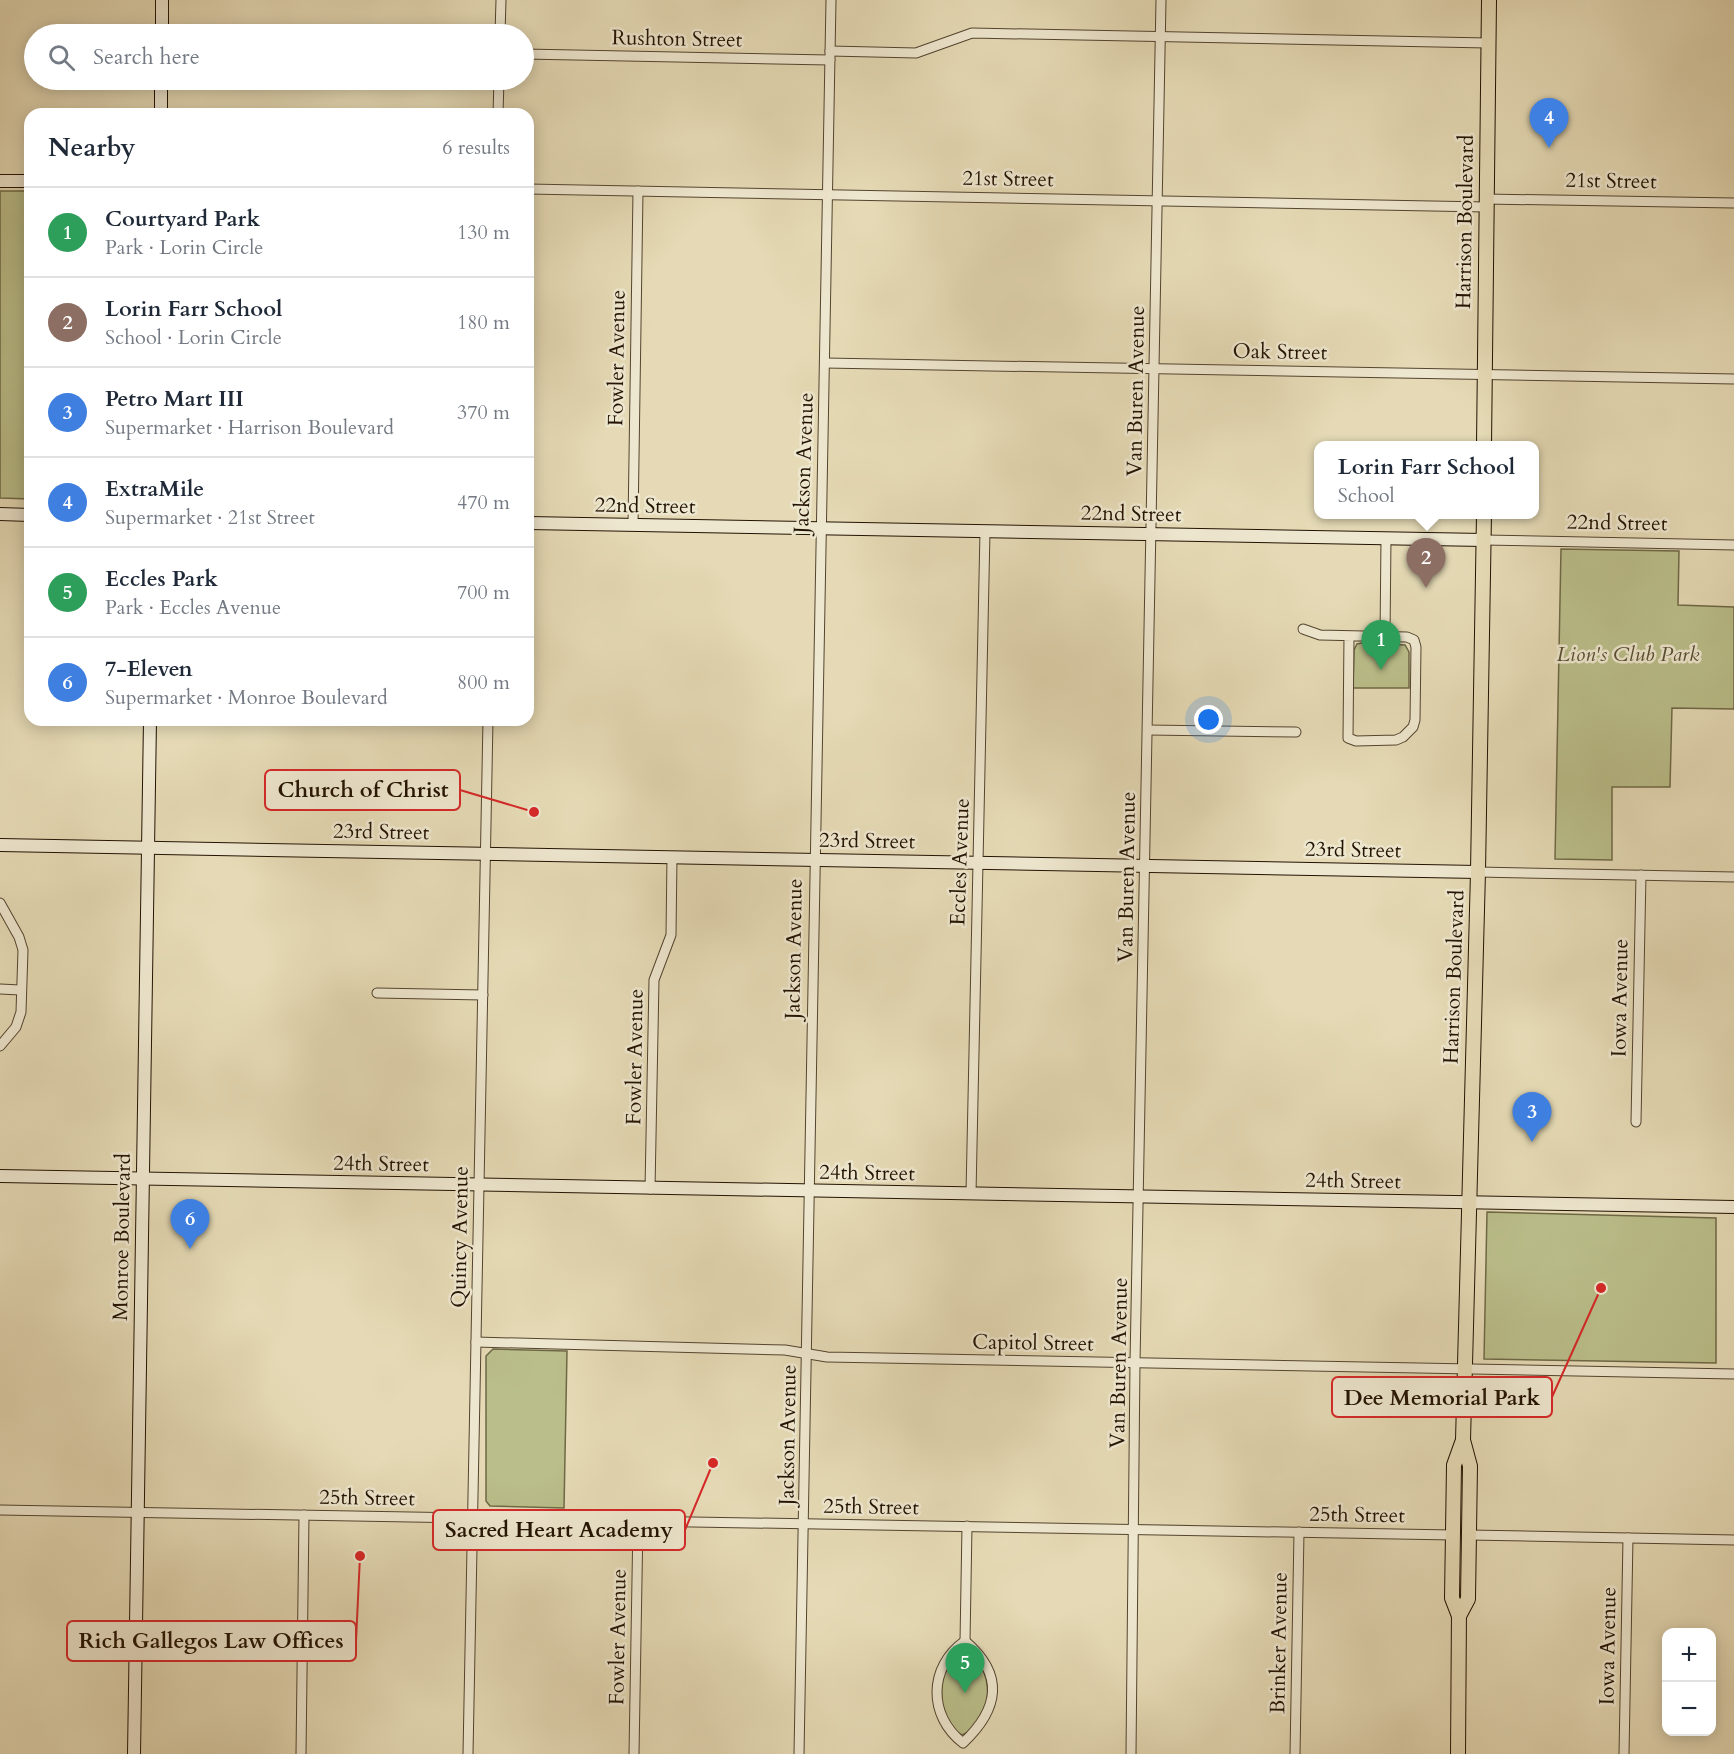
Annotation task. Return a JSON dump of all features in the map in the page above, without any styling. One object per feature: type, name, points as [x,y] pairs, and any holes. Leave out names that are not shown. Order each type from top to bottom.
[{"type":"main road","name":"Harrison Boulevard","points":[[1484,441],[1489,0]]},
{"type":"main road","name":"Harrison Boulevard","points":[[1459,1616],[1460,1545],[1453,1535],[1454,1465],[1462,1440],[1478,872],[1484,519]]},
{"type":"main road","points":[[1458,1754],[1459,1616],[1468,1599],[1469,1535],[1461,1523],[1462,1440]]},
{"type":"street","points":[[162,0],[162,24]]},
{"type":"street","points":[[500,24],[501,0]]},
{"type":"street","name":"Jackson Avenue","points":[[799,1754],[810,1192],[813,859],[831,0]]},
{"type":"street","name":"Van Buren Avenue","points":[[1131,1754],[1135,1363],[1140,1197],[1144,865],[1161,0]]},
{"type":"street","name":"Rushton Street","points":[[534,54],[830,56],[916,53],[972,33],[1488,43]]},
{"type":"street","points":[[161,90],[161,108]]},
{"type":"street","points":[[498,108],[499,90]]},
{"type":"street","points":[[0,181],[24,182]]},
{"type":"street","name":"21st Street","points":[[534,189],[1158,201],[1734,202]]},
{"type":"street","name":"Fowler Avenue","points":[[633,525],[638,191]]},
{"type":"street","name":"Oak Street","points":[[825,363],[1734,379]]},
{"type":"street","points":[[0,514],[24,515]]},
{"type":"street","name":"22nd Street","points":[[534,524],[820,527],[1734,545]]},
{"type":"street","name":"Eccles Avenue","points":[[971,1194],[985,531]]},
{"type":"street","points":[[1385,637],[1386,538]]},
{"type":"street","points":[[1303,629],[1320,635],[1407,637],[1416,643],[1415,720],[1403,737],[1396,740],[1356,741],[1348,738],[1346,727],[1349,636]]},
{"type":"street","name":"Monroe Boulevard","points":[[134,1754],[150,726]]},
{"type":"street","name":"Quincy Avenue","points":[[468,1754],[488,726]]},
{"type":"street","points":[[1148,730],[1296,732]]},
{"type":"street","name":"23rd Street","points":[[0,845],[1734,877]]},
{"type":"street","name":"Fowler Avenue","points":[[650,1189],[654,980],[671,935],[672,857]]},
{"type":"street","name":"Iowa Avenue","points":[[1636,1122],[1641,875]]},
{"type":"street","points":[[0,903],[19,937],[23,951],[21,1012],[16,1027],[0,1046]]},
{"type":"street","points":[[0,989],[20,990]]},
{"type":"street","points":[[377,993],[483,996]]},
{"type":"street","name":"24th Street","points":[[0,1176],[1734,1207]]},
{"type":"street","name":"Capitol Street","points":[[476,1342],[807,1353],[826,1357],[1734,1374]]},
{"type":"street","name":"25th Street","points":[[0,1510],[1453,1535]]},
{"type":"street","points":[[301,1754],[304,1515]]},
{"type":"street","name":"Fowler Avenue","points":[[634,1754],[638,1521]]},
{"type":"street","points":[[963,1754],[963,1743],[985,1719],[993,1692],[989,1667],[965,1641],[967,1526]]},
{"type":"street","name":"Brinker Avenue","points":[[1295,1754],[1299,1532]]},
{"type":"street","points":[[1469,1535],[1734,1540]]},
{"type":"street","name":"Iowa Avenue","points":[[1624,1754],[1628,1538]]},
{"type":"street","points":[[963,1743],[952,1734],[944,1721],[936,1696],[944,1664],[955,1649],[965,1641]]},
{"type":"green space","points":[[0,191],[24,191],[24,499],[0,498]]},
{"type":"green space","name":"Lion's Club Park","points":[[1561,549],[1679,551],[1678,605],[1734,607],[1734,709],[1672,708],[1670,787],[1612,787],[1612,860],[1555,859]]},
{"type":"green space","points":[[1357,644],[1405,645],[1409,652],[1409,688],[1353,688],[1354,650]]},
{"type":"green space","points":[[1487,1212],[1716,1218],[1716,1363],[1484,1359]]},
{"type":"green space","points":[[493,1349],[567,1351],[564,1508],[490,1506],[486,1501],[486,1356]]},
{"type":"green space","points":[[966,1648],[982,1667],[988,1693],[986,1707],[981,1718],[973,1728],[962,1735],[948,1721],[941,1689],[950,1660]]},
{"type":"place","name":"ExtraMile","points":[[1549,148]]},
{"type":"place","name":"Lorin Farr School","points":[[1426,588]]},
{"type":"place","name":"Courtyard Park","points":[[1381,670]]},
{"type":"place","name":"Church of Christ","points":[[534,812]]},
{"type":"place","name":"Petro Mart III","points":[[1532,1142]]},
{"type":"place","name":"7-Eleven","points":[[190,1249]]},
{"type":"place","name":"Dee Memorial Park","points":[[1601,1288]]},
{"type":"place","name":"Sacred Heart Academy","points":[[713,1463]]},
{"type":"place","name":"Rich Gallegos Law Offices","points":[[360,1556]]},
{"type":"place","name":"Eccles Park","points":[[965,1693]]}]
